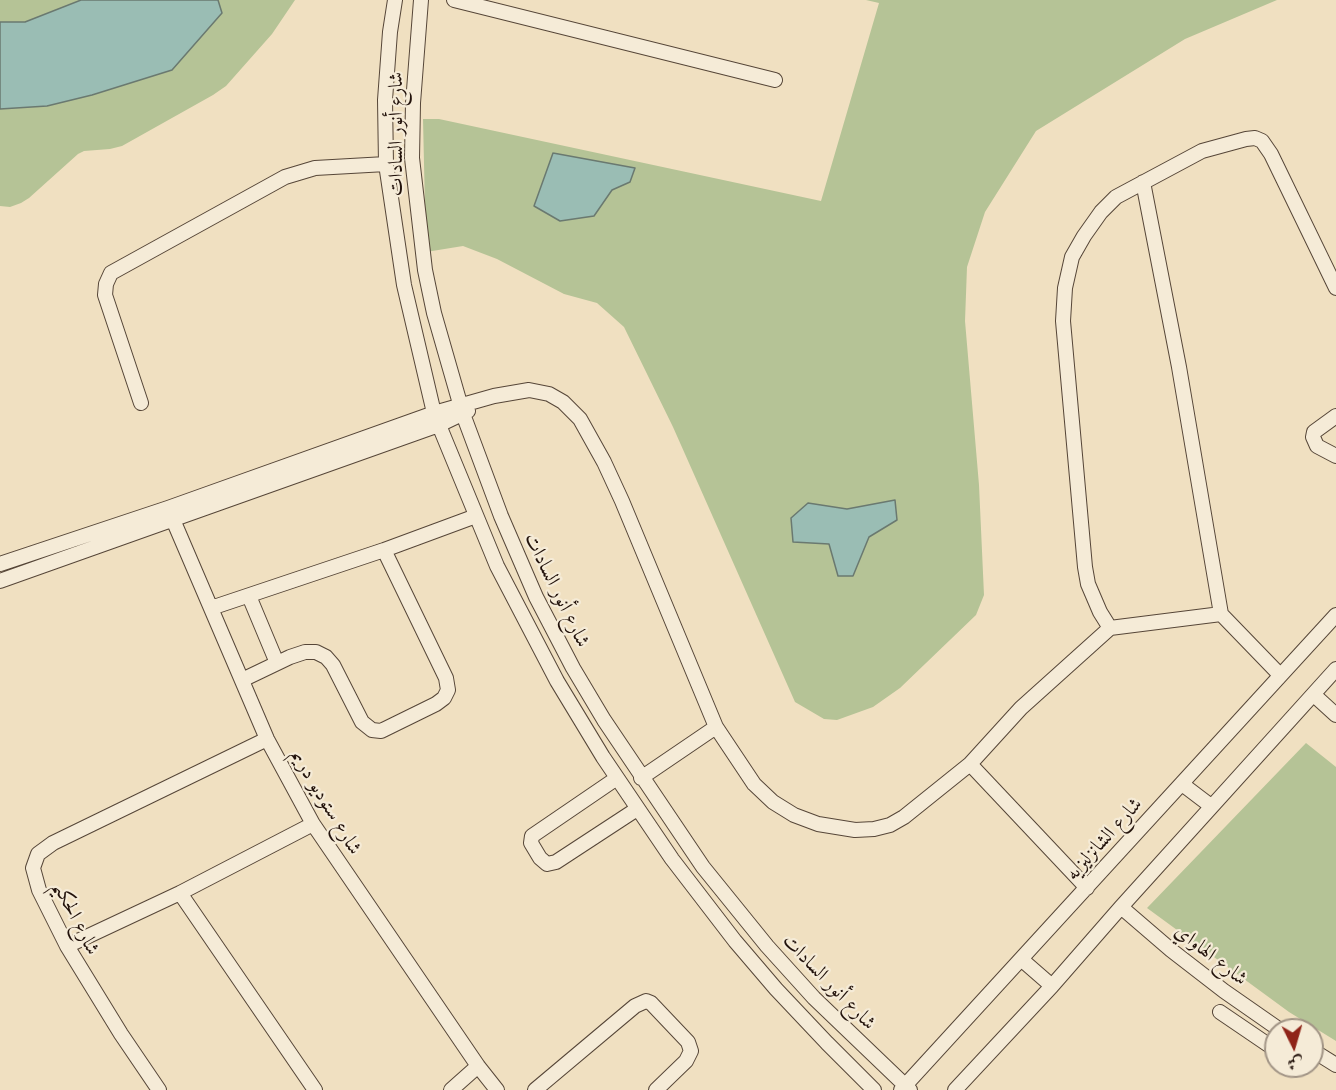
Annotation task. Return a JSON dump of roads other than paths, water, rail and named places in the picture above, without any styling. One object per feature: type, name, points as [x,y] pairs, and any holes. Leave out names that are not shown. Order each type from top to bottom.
[{"type":"street","name":"شارع أنور السادات","points":[[395,0],[385,100],[386,164],[404,285],[437,419],[476,516],[520,613],[557,681],[637,809],[735,941],[803,1018],[874,1090]]},
{"type":"street","name":"شارع أنور السادات","points":[[422,0],[413,103],[414,185],[429,291],[461,410],[501,516],[536,597],[603,720],[703,867],[814,998],[905,1089]]},
{"type":"street","points":[[454,0],[775,80]]},
{"type":"street","points":[[1110,628],[1096,604],[1084,567],[1063,321],[1065,288],[1072,258],[1101,212],[1116,197],[1202,151],[1246,139],[1262,141],[1280,170],[1336,288]]},
{"type":"street","points":[[141,403],[105,295],[106,284],[111,273],[285,177],[315,168],[386,164]]},
{"type":"street","points":[[1143,182],[1179,367],[1221,614],[1280,675]]},
{"type":"street","points":[[0,581],[170,514],[437,419],[483,400],[522,391],[549,394],[563,402],[580,419],[604,462],[716,727],[754,784],[773,802],[794,815],[818,824],[855,830],[874,830],[904,817],[970,764],[1021,708],[1110,628],[1221,614]]},
{"type":"street","points":[[1336,416],[1314,432],[1313,437],[1317,446],[1336,456]]},
{"type":"street","points":[[0,564],[170,514]]},
{"type":"street","name":"شارع ستوديو دريم","points":[[170,514],[267,739],[313,824],[478,1066],[497,1090]]},
{"type":"street","points":[[211,608],[384,550],[476,516]]},
{"type":"street","points":[[242,680],[305,652],[316,652],[326,657],[333,665],[358,717],[372,730],[381,731],[444,698],[448,690],[447,678],[384,550]]},
{"type":"street","points":[[249,596],[277,663]]},
{"type":"street","name":"شارع الشانزليزيه","points":[[905,1089],[1336,615]]},
{"type":"street","points":[[955,1090],[1052,986],[1336,669]]},
{"type":"street","points":[[1314,695],[1336,715]]},
{"type":"street","points":[[641,778],[716,727]]},
{"type":"street","name":"شارع الحكيم","points":[[159,1090],[121,1034],[67,946],[35,879],[33,868],[38,854],[53,843],[267,739]]},
{"type":"street","points":[[970,764],[1087,888]]},
{"type":"street","points":[[617,778],[532,836],[531,843],[540,858],[547,864],[556,862],[637,809]]},
{"type":"street","points":[[1182,784],[1211,806]]},
{"type":"street","points":[[67,946],[180,893],[313,824]]},
{"type":"street","points":[[180,893],[315,1090]]},
{"type":"street","name":"شارع الهاواي","points":[[1121,907],[1171,950],[1264,1019]]},
{"type":"street","points":[[1021,959],[1052,986]]},
{"type":"street","points":[[535,1090],[635,1005],[646,1001],[651,1003],[687,1042],[691,1051],[686,1061],[656,1090]]},
{"type":"street","points":[[1238,1025],[1249,1008]]},
{"type":"street","points":[[1220,1012],[1264,1042]]},
{"type":"street","points":[[1253,1035],[1264,1019]]},
{"type":"street","points":[[451,1090],[478,1066]]},
{"type":"water","points":[[81,0],[218,0],[222,13],[172,70],[92,95],[47,106],[0,109],[0,22],[25,22]]},
{"type":"water","points":[[553,153],[635,168],[630,182],[612,190],[594,216],[560,221],[534,206]]},
{"type":"water","points":[[895,500],[897,520],[869,537],[853,576],[838,576],[829,544],[793,542],[791,518],[808,503],[847,509]]}]
